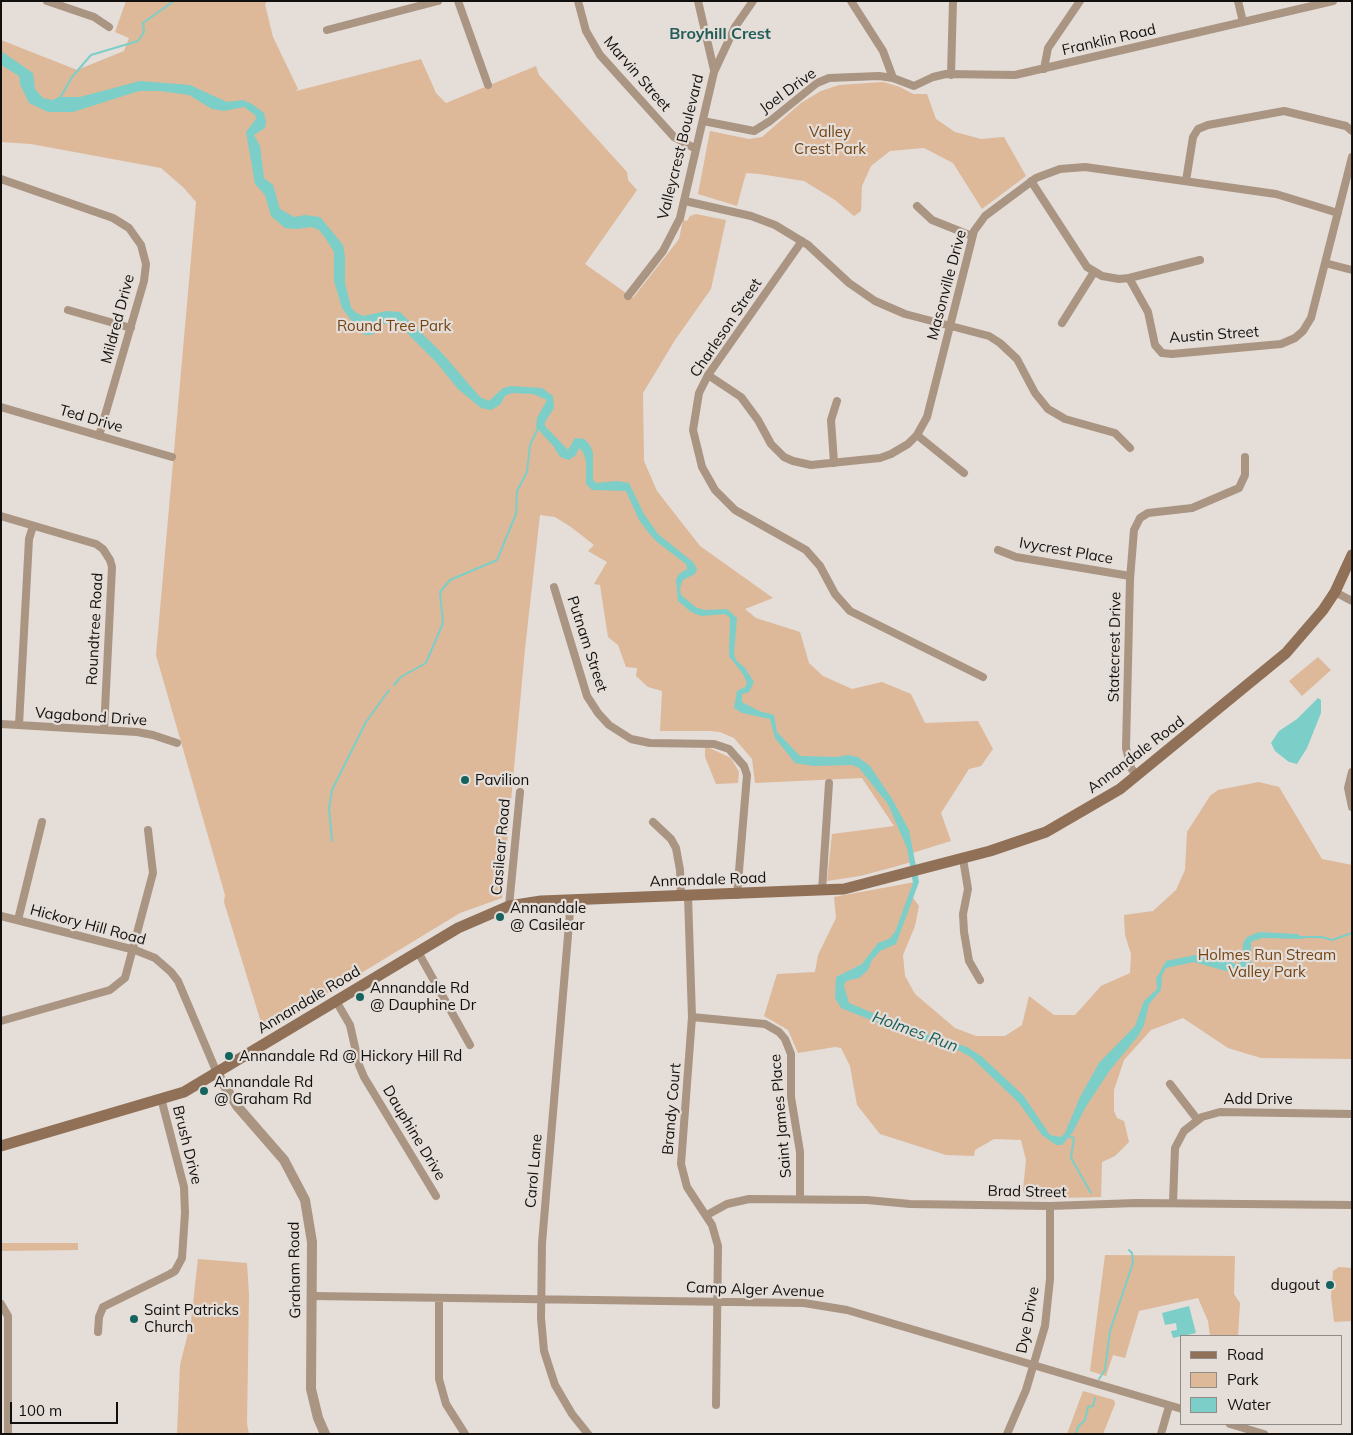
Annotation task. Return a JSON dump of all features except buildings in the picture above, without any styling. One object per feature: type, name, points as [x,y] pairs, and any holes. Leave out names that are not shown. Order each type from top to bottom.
[{"type":"main road","name":"Annandale Road","points":[[1,1146],[184,1092],[418,952],[478,918],[509,906],[541,901],[737,895],[844,889],[964,859],[1046,832],[1107,799],[1286,653],[1316,620],[1335,592],[1352,555]]},
{"type":"street","points":[[47,1],[94,17],[109,27]]},
{"type":"street","points":[[327,30],[438,1]]},
{"type":"street","points":[[458,1],[488,84]]},
{"type":"street","name":"Marvin Street","points":[[578,1],[586,31],[600,55],[674,137],[696,149]]},
{"type":"street","points":[[698,1],[714,72]]},
{"type":"street","name":"Valleycrest Boulevard","points":[[628,296],[664,250],[677,225],[685,202],[714,72],[735,27],[754,1]]},
{"type":"street","points":[[851,1],[883,51],[893,78]]},
{"type":"street","points":[[951,75],[953,1]]},
{"type":"street","points":[[1044,69],[1048,48],[1080,1]]},
{"type":"street","points":[[1238,1],[1244,22]]},
{"type":"street","name":"Franklin Road","points":[[893,78],[914,86],[932,77],[951,75],[1002,76],[1044,69],[1333,1]]},
{"type":"street","name":"Joel Drive","points":[[703,121],[754,131],[824,80],[879,76],[893,78]]},
{"type":"street","points":[[1186,181],[1192,138],[1198,129],[1208,125],[1284,111],[1346,126],[1352,131]]},
{"type":"street","points":[[1352,157],[1325,263],[1352,270]]},
{"type":"street","name":"Masonville Drive","points":[[708,375],[741,397],[758,420],[771,444],[784,456],[802,464],[834,463],[878,458],[900,450],[916,435],[927,417],[972,236],[985,216],[1031,181],[1049,172],[1073,167],[1276,194],[1338,213]]},
{"type":"street","name":"Mildred Drive","points":[[1,179],[113,218],[129,228],[141,245],[146,264],[144,281],[99,436]]},
{"type":"street","points":[[1031,181],[1081,259],[1094,272],[1110,278],[1129,278],[1200,260]]},
{"type":"street","points":[[685,202],[761,220],[802,241],[848,283],[875,301],[905,314],[988,336],[1009,350],[1024,369],[1041,402],[1056,415],[1077,423],[1115,433],[1130,448]]},
{"type":"street","points":[[917,206],[932,220],[972,236]]},
{"type":"street","name":"Charleson Street","points":[[802,241],[708,375],[696,402],[694,417],[695,444],[708,478],[725,501],[746,517],[806,550],[820,566],[835,594],[852,612],[983,677]]},
{"type":"street","name":"Austin Street","points":[[1129,278],[1148,312],[1155,345],[1162,353],[1172,354],[1281,344],[1295,338],[1303,331],[1311,318],[1325,263]]},
{"type":"street","points":[[1062,324],[1094,272]]},
{"type":"street","points":[[68,310],[131,328]]},
{"type":"street","points":[[834,463],[831,420],[837,401]]},
{"type":"street","name":"Ted Drive","points":[[1,407],[172,457]]},
{"type":"street","points":[[916,435],[964,473]]},
{"type":"street","name":"Statecrest Drive","points":[[1137,776],[1131,768],[1126,748],[1130,576],[1134,530],[1140,518],[1156,511],[1192,508],[1239,488],[1245,475],[1244,457]]},
{"type":"street","name":"Roundtree Road","points":[[1,516],[96,544],[103,548],[110,560],[112,567],[104,730]]},
{"type":"street","points":[[19,726],[29,539],[33,526]]},
{"type":"street","name":"Ivycrest Place","points":[[998,550],[1016,557],[1130,576]]},
{"type":"street","name":"Putnam Street","points":[[554,587],[587,696],[598,713],[609,725],[631,738],[650,743],[714,744],[729,749],[744,766],[747,775],[737,895]]},
{"type":"street","points":[[1335,592],[1352,601]]},
{"type":"street","name":"Vagabond Drive","points":[[1,724],[153,735],[177,743]]},
{"type":"street","points":[[1352,772],[1348,788],[1352,807]]},
{"type":"street","points":[[822,891],[829,783]]},
{"type":"street","name":"Casilear Road","points":[[509,906],[520,792]]},
{"type":"street","points":[[18,920],[42,822]]},
{"type":"street","name":"Brandy Court","points":[[653,822],[671,839],[676,848],[685,896],[692,1017],[681,1164],[687,1187],[707,1215],[714,1230],[718,1246],[716,1405]]},
{"type":"street","points":[[1,1021],[114,988],[120,984],[129,972],[153,873],[148,830]]},
{"type":"street","points":[[964,859],[968,889],[964,914],[964,932],[969,961],[980,980]]},
{"type":"street","name":"Carol Lane","points":[[571,900],[544,1219],[541,1299],[542,1335],[548,1368],[562,1400],[588,1434]]},
{"type":"street","name":"Hickory Hill Road","points":[[1,916],[134,950],[155,958],[178,981],[217,1073]]},
{"type":"street","points":[[418,952],[470,1045]]},
{"type":"street","name":"Dauphine Drive","points":[[336,1001],[350,1025],[359,1065],[364,1077],[436,1196]]},
{"type":"street","name":"Saint James Place","points":[[692,1017],[765,1024],[779,1032],[785,1039],[791,1054],[791,1097],[800,1152],[800,1199]]},
{"type":"street","name":"Graham Road","points":[[217,1073],[237,1106],[284,1160],[299,1186],[312,1233],[312,1389],[318,1418],[325,1434]]},
{"type":"street","points":[[1170,1084],[1197,1119],[1184,1131],[1175,1148],[1173,1203]]},
{"type":"street","name":"Brush Drive","points":[[98,1332],[99,1317],[103,1307],[170,1274],[182,1258],[185,1218],[184,1187],[161,1098]]},
{"type":"street","name":"Add Drive","points":[[1197,1119],[1220,1112],[1352,1114]]},
{"type":"street","name":"Brad Street","points":[[707,1215],[718,1208],[736,1201],[800,1199],[867,1200],[910,1204],[1050,1206],[1173,1203],[1352,1205]]},
{"type":"street","name":"Dye Drive","points":[[1007,1434],[1020,1406],[1044,1326],[1048,1299],[1050,1206]]},
{"type":"street","name":"Camp Alger Avenue","points":[[312,1296],[790,1302],[826,1305],[1180,1409]]},
{"type":"street","points":[[438,1298],[439,1379],[446,1404],[466,1434]]},
{"type":"street","points":[[1,1304],[8,1316],[4,1391],[8,1434]]},
{"type":"street","points":[[1161,1434],[1169,1406]]},
{"type":"street","points":[[1233,1425],[1264,1434]]},
{"type":"green space","name":"Round Tree Park","points":[[126,1],[268,1],[265,4],[273,37],[298,89],[296,91],[421,59],[436,93],[446,103],[536,66],[539,75],[627,172],[628,180],[637,190],[585,264],[633,298],[679,239],[683,220],[687,221],[690,216],[696,214],[726,220],[711,289],[675,340],[643,393],[644,461],[657,491],[700,546],[773,598],[745,609],[756,618],[800,632],[809,663],[823,676],[852,689],[882,682],[911,694],[925,723],[978,721],[993,749],[981,766],[969,769],[941,813],[951,841],[912,853],[911,862],[860,876],[827,881],[832,834],[894,826],[862,778],[755,783],[752,759],[734,738],[720,732],[710,731],[660,731],[662,691],[648,687],[636,676],[637,668],[626,667],[618,645],[608,637],[600,585],[594,584],[607,562],[588,551],[594,545],[571,527],[555,517],[540,515],[525,649],[502,898],[460,913],[264,1032],[224,902],[225,895],[156,655],[196,202],[184,188],[161,168],[31,144],[1,142],[1,40],[77,70],[124,51],[129,38],[115,32]]},
{"type":"green space","name":"Valley Crest Park","points":[[883,82],[900,87],[913,94],[927,94],[936,119],[955,132],[981,139],[1004,137],[1026,176],[982,209],[953,163],[924,148],[890,151],[871,166],[862,186],[861,211],[854,216],[835,200],[804,181],[760,174],[746,173],[737,206],[698,194],[710,131],[749,139],[762,137],[801,103],[821,91],[839,85]]},
{"type":"green space","points":[[1318,657],[1331,670],[1302,696],[1289,681]]},
{"type":"green space","points":[[705,746],[731,758],[739,772],[738,783],[716,784],[705,757]]},
{"type":"green space","name":"Holmes Run Stream Valley Park","points":[[1259,782],[1279,787],[1322,859],[1352,865],[1352,1059],[1261,1058],[1228,1048],[1183,1018],[1151,1030],[1124,1060],[1114,1090],[1114,1111],[1117,1118],[1124,1121],[1129,1142],[1115,1156],[1102,1162],[1101,1197],[1027,1199],[1023,1190],[1026,1160],[1021,1140],[994,1139],[975,1150],[974,1156],[946,1155],[880,1134],[857,1105],[850,1066],[841,1048],[835,1047],[798,1053],[788,1030],[764,1016],[777,974],[815,972],[818,955],[836,918],[834,897],[915,882],[910,898],[913,898],[919,906],[915,926],[903,955],[905,976],[915,994],[955,1028],[976,1036],[1005,1036],[1022,1025],[1029,996],[1054,1015],[1075,1015],[1101,986],[1130,973],[1131,954],[1125,935],[1124,915],[1153,911],[1176,890],[1185,870],[1187,832],[1210,796],[1218,790]]},
{"type":"green space","points":[[1,1243],[78,1243],[78,1250],[1,1251]]},
{"type":"green space","points":[[1105,1255],[1235,1256],[1234,1294],[1240,1303],[1238,1335],[1210,1335],[1208,1321],[1198,1298],[1139,1311],[1125,1358],[1113,1355],[1106,1376],[1090,1371]]},
{"type":"green space","points":[[198,1259],[247,1263],[249,1295],[247,1424],[249,1434],[177,1434],[180,1365],[191,1321]]},
{"type":"green space","points":[[1339,1267],[1352,1268],[1352,1321],[1334,1322],[1331,1296],[1333,1271]]},
{"type":"green space","points":[[1083,1391],[1114,1400],[1115,1404],[1103,1434],[1067,1434]]},
{"type":"water","points":[[1,51],[33,73],[35,89],[43,98],[52,100],[59,97],[80,97],[140,81],[190,85],[227,102],[243,100],[252,104],[264,113],[266,121],[265,128],[254,135],[260,146],[264,178],[273,185],[280,209],[294,217],[305,215],[320,217],[343,245],[345,283],[351,307],[355,312],[363,316],[387,311],[400,312],[442,353],[480,397],[489,401],[503,388],[511,386],[542,388],[553,396],[554,408],[545,422],[545,426],[568,450],[575,438],[584,439],[590,445],[593,453],[593,480],[596,483],[617,481],[629,483],[644,514],[658,534],[693,562],[697,569],[695,574],[683,580],[680,588],[681,595],[697,608],[706,610],[727,609],[737,618],[734,654],[736,660],[745,668],[754,682],[749,692],[742,694],[742,702],[759,711],[774,715],[777,732],[800,756],[837,757],[848,755],[858,757],[870,766],[892,799],[909,830],[919,882],[896,944],[880,951],[872,960],[868,970],[859,978],[846,981],[844,986],[849,1003],[906,1027],[967,1047],[981,1056],[1023,1095],[1050,1135],[1061,1137],[1065,1133],[1080,1097],[1099,1063],[1135,1026],[1144,1001],[1157,989],[1156,979],[1166,961],[1195,955],[1223,958],[1235,964],[1242,962],[1243,943],[1247,937],[1259,932],[1298,934],[1303,939],[1262,938],[1251,942],[1251,969],[1240,975],[1194,962],[1166,968],[1162,975],[1161,990],[1149,1004],[1144,1025],[1138,1036],[1110,1070],[1085,1108],[1073,1132],[1062,1145],[1056,1145],[1042,1135],[1019,1103],[971,1057],[952,1047],[916,1038],[841,1008],[835,998],[836,977],[862,964],[878,943],[889,939],[895,932],[913,883],[907,848],[888,804],[859,768],[852,765],[814,766],[795,763],[775,738],[770,719],[742,713],[734,708],[737,691],[745,687],[747,683],[743,674],[729,656],[730,618],[725,614],[701,616],[691,612],[678,601],[676,579],[680,573],[687,569],[686,564],[657,542],[648,532],[639,520],[626,491],[592,490],[586,484],[586,461],[583,452],[579,448],[576,455],[569,460],[560,457],[554,447],[536,427],[537,418],[547,400],[533,394],[512,393],[505,396],[500,405],[491,410],[481,408],[458,389],[436,362],[405,331],[395,324],[383,324],[372,335],[364,335],[342,308],[334,281],[334,252],[319,230],[312,227],[285,228],[271,216],[265,195],[255,184],[246,132],[256,119],[255,115],[244,107],[224,111],[212,109],[189,95],[160,91],[139,91],[73,112],[48,112],[29,103],[20,84],[19,76],[1,65]]},
{"type":"water","points":[[1318,698],[1321,700],[1321,713],[1307,748],[1297,764],[1289,762],[1275,751],[1271,743],[1279,731],[1297,719]]},
{"type":"water","points":[[1189,1306],[1196,1333],[1173,1338],[1171,1331],[1177,1330],[1176,1323],[1165,1325],[1162,1313]]},
{"type":"waterway","points":[[60,98],[72,77],[91,55],[138,41],[144,32],[143,23],[174,1]]},
{"type":"waterway","points":[[394,685],[401,677],[426,663],[443,623],[440,592],[450,580],[497,560],[516,514],[517,491],[527,472],[530,445],[538,428]]},
{"type":"waterway","points":[[332,841],[329,808],[332,790],[366,722],[389,690]]},
{"type":"waterway","name":"Holmes Run","points":[[1301,937],[1322,937],[1332,940],[1352,933]]},
{"type":"waterway","points":[[1069,1137],[1074,1138],[1071,1158],[1091,1193]]},
{"type":"waterway","points":[[1099,1379],[1105,1370],[1110,1331],[1133,1263],[1132,1253],[1129,1250]]},
{"type":"waterway","points":[[1076,1434],[1078,1427],[1085,1420],[1088,1407],[1093,1406],[1095,1398]]},
{"type":"place","name":"Pavilion","points":[[465,780]]},
{"type":"place","name":"Annandale @ Casilear","points":[[500,917]]},
{"type":"place","name":"Annandale Rd @ Dauphine Dr","points":[[360,997]]},
{"type":"place","name":"Annandale Rd @ Hickory Hill Rd","points":[[229,1056]]},
{"type":"place","name":"Annandale Rd @ Graham Rd","points":[[204,1091]]},
{"type":"place","name":"dugout","points":[[1330,1285]]},
{"type":"place","name":"Saint Patricks Church","points":[[134,1319]]},
{"type":"district","name":"Broyhill Crest","points":[[720,34]]}]
